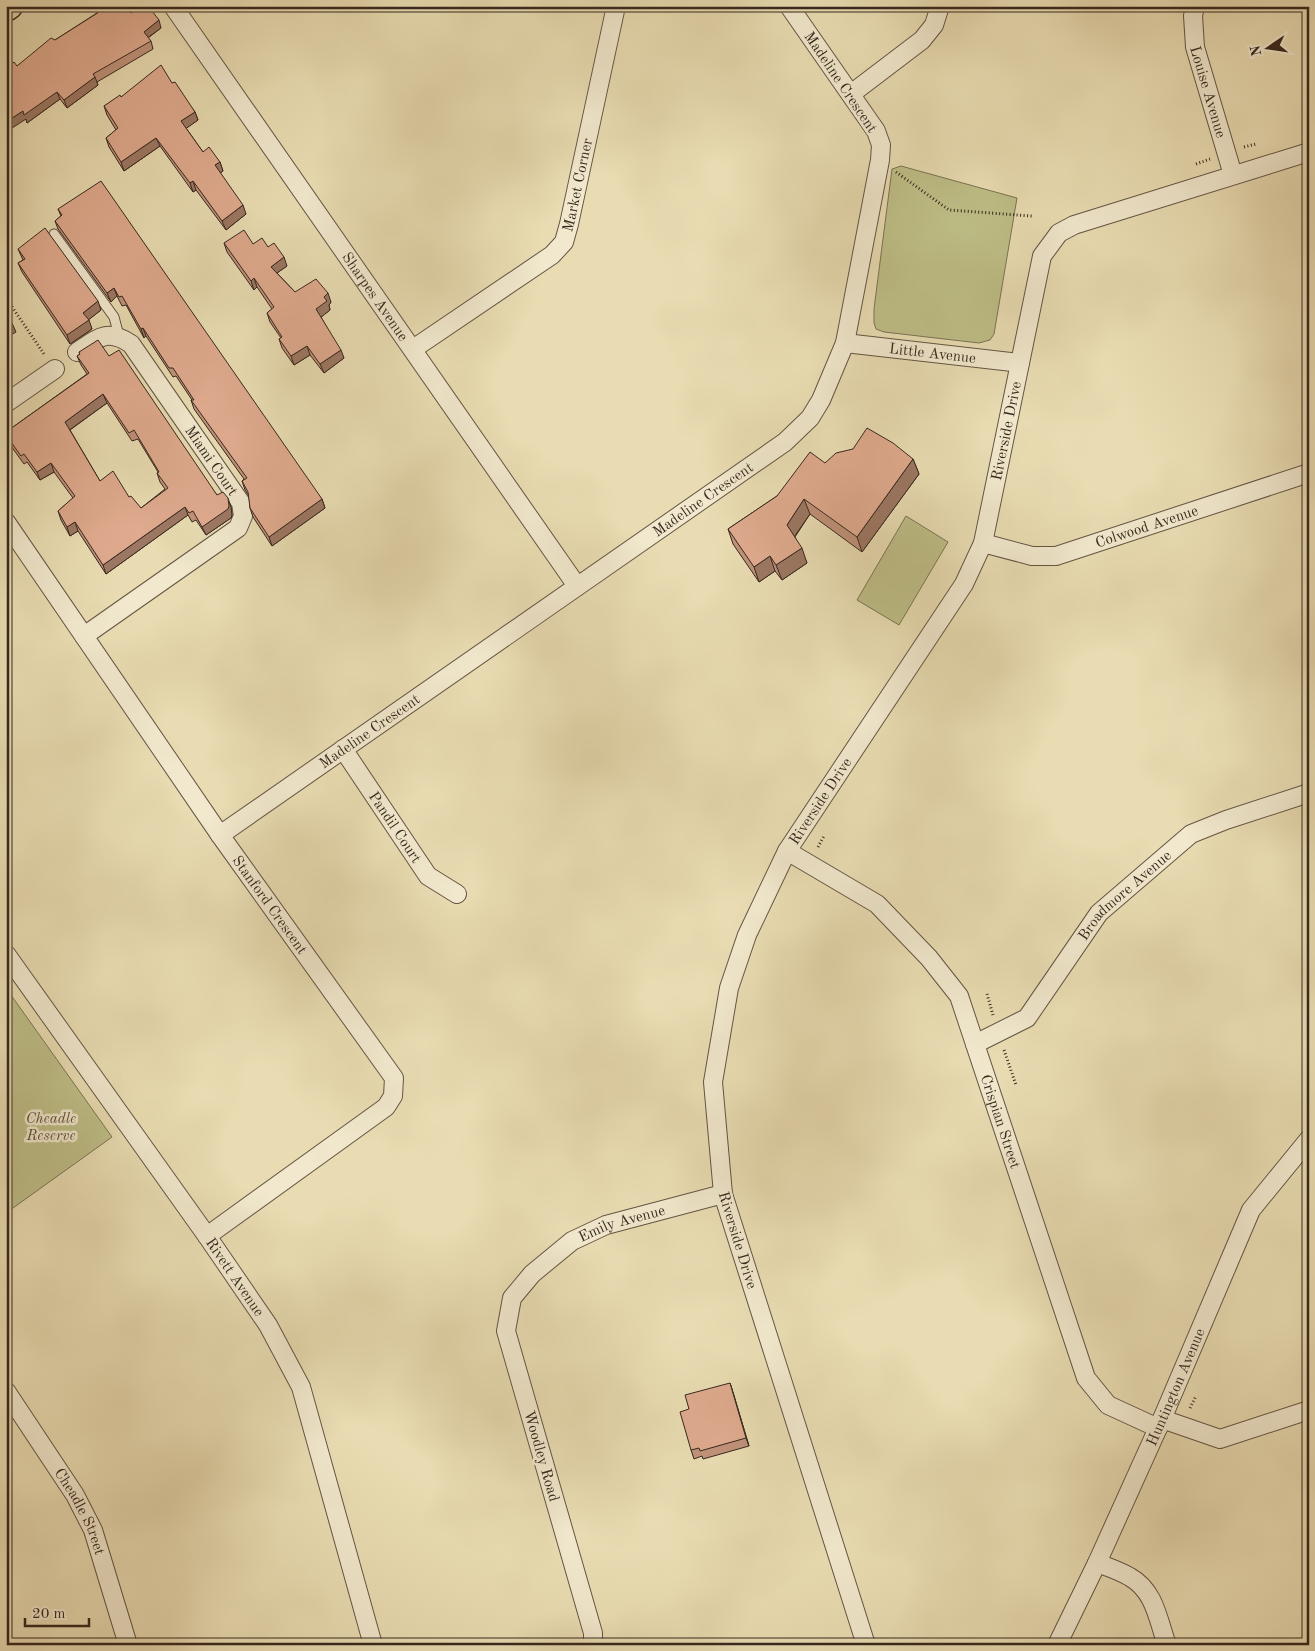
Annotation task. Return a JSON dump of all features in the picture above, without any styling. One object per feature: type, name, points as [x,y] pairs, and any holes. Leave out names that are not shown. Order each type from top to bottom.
[{"type":"street","name":"Sharpes Avenue","points":[[174,6],[577,586]]},
{"type":"street","name":"Market Corner","points":[[413,349],[552,255],[564,242],[616,6]]},
{"type":"street","name":"Madeline Crescent","points":[[220,835],[785,442],[810,418],[821,400],[845,343],[879,166],[881,145],[876,131],[789,6]]},
{"type":"street","points":[[851,94],[922,40],[934,25],[940,6]]},
{"type":"street","name":"Louise Avenue","points":[[1195,6],[1193,16],[1195,47],[1233,175]]},
{"type":"street","name":"Riverside Drive","points":[[866,1645],[723,1194],[713,1082],[729,988],[747,935],[788,851],[964,584],[983,543],[1042,256],[1059,233],[1074,225],[1309,152]]},
{"type":"street","points":[[77,352],[103,335],[119,336]]},
{"type":"street","name":"Miami Court","points":[[84,636],[238,528],[243,516],[241,503],[131,344],[119,336]]},
{"type":"street","name":"Little Avenue","points":[[845,343],[1020,363]]},
{"type":"street","points":[[6,403],[55,369]]},
{"type":"street","name":"Colwood Avenue","points":[[983,543],[1032,556],[1056,556],[1309,473]]},
{"type":"street","name":"Stanford Crescent","points":[[6,522],[220,835],[394,1078],[393,1096],[386,1107],[207,1236]]},
{"type":"street","name":"Pandil Court","points":[[343,749],[428,876],[457,894]]},
{"type":"street","name":"Broadmore Avenue","points":[[975,1044],[1027,1018],[1099,913],[1192,834],[1226,820],[1309,793]]},
{"type":"street","name":"Crispian Street","points":[[788,851],[877,904],[929,958],[958,996],[1086,1378],[1108,1405],[1160,1424],[1220,1439],[1309,1410]]},
{"type":"street","name":"Rivett Avenue","points":[[6,954],[207,1236],[268,1325],[300,1387],[373,1645]]},
{"type":"street","name":"Huntington Avenue","points":[[1056,1645],[1097,1563],[1160,1424],[1251,1210],[1309,1138]]},
{"type":"street","name":"Emily Avenue","points":[[532,1274],[572,1241],[606,1225],[723,1194]]},
{"type":"street","name":"Woodley Road","points":[[532,1274],[512,1298],[506,1331],[593,1633],[593,1645]]},
{"type":"street","name":"Cheadle Street","points":[[6,1391],[75,1495],[94,1530],[128,1645]]},
{"type":"street","points":[[1097,1563],[1129,1576],[1140,1583],[1150,1595],[1167,1645]]},
{"type":"lane","points":[[54,234],[114,317],[119,336]]},
{"type":"path","points":[[879,166],[892,169],[948,210],[1032,216]]},
{"type":"path","points":[[6,298],[55,369]]},
{"type":"green space","points":[[901,166],[1017,198],[994,334],[990,340],[979,343],[884,332],[876,329],[874,309],[892,169]]},
{"type":"green space","points":[[906,516],[948,542],[899,625],[857,600]]},
{"type":"green space","name":"Cheadle Reserve","points":[[6,988],[112,1137],[6,1213]]},
{"type":"building","points":[[95,6],[126,6],[131,13],[141,6],[148,6],[159,20],[144,32],[151,41],[93,74],[95,77],[64,100],[57,92],[24,115],[23,111],[6,122],[6,68],[14,62],[17,66],[51,38],[55,40],[99,12]]},
{"type":"building","points":[[161,65],[172,83],[175,82],[195,112],[181,121],[203,152],[209,147],[220,162],[215,165],[243,205],[222,221],[193,181],[190,183],[156,138],[121,162],[106,138],[118,128],[104,106],[120,95],[121,97]]},
{"type":"building","points":[[101,181],[322,499],[269,537],[250,508],[248,492],[242,481],[247,478],[191,400],[194,400],[173,368],[169,368],[143,328],[141,329],[122,296],[119,297],[114,288],[107,293],[55,221],[62,215],[58,209]]},
{"type":"building","points":[[45,228],[98,301],[83,313],[89,320],[67,335],[18,263],[25,259],[18,249]]},
{"type":"building","points":[[244,230],[253,244],[262,238],[268,247],[274,243],[284,257],[271,267],[295,292],[316,279],[328,293],[324,297],[327,301],[316,309],[341,350],[320,364],[307,346],[291,356],[279,339],[282,337],[267,313],[274,307],[254,278],[251,281],[224,243]]},
{"type":"building","points":[[6,314],[12,323],[6,327]]},
{"type":"building","points":[[98,340],[109,356],[119,350],[217,495],[223,492],[228,498],[228,509],[202,527],[193,511],[189,513],[185,507],[103,565],[75,522],[67,527],[58,511],[75,496],[51,463],[37,472],[24,454],[21,456],[6,435],[6,432],[89,373],[77,356],[80,354],[79,352]],"holes":[[[103,394],[129,433],[134,430],[159,472],[157,473],[168,488],[141,508],[131,496],[129,497],[113,471],[100,481],[65,422]]]},
{"type":"building","points":[[867,428],[893,443],[913,459],[857,537],[804,499],[787,525],[802,548],[776,565],[770,556],[754,567],[728,529],[777,496],[810,452],[825,463],[836,453],[853,449]]},
{"type":"building","points":[[730,1383],[746,1438],[700,1451],[699,1448],[691,1450],[680,1412],[689,1409],[685,1395]]}]
